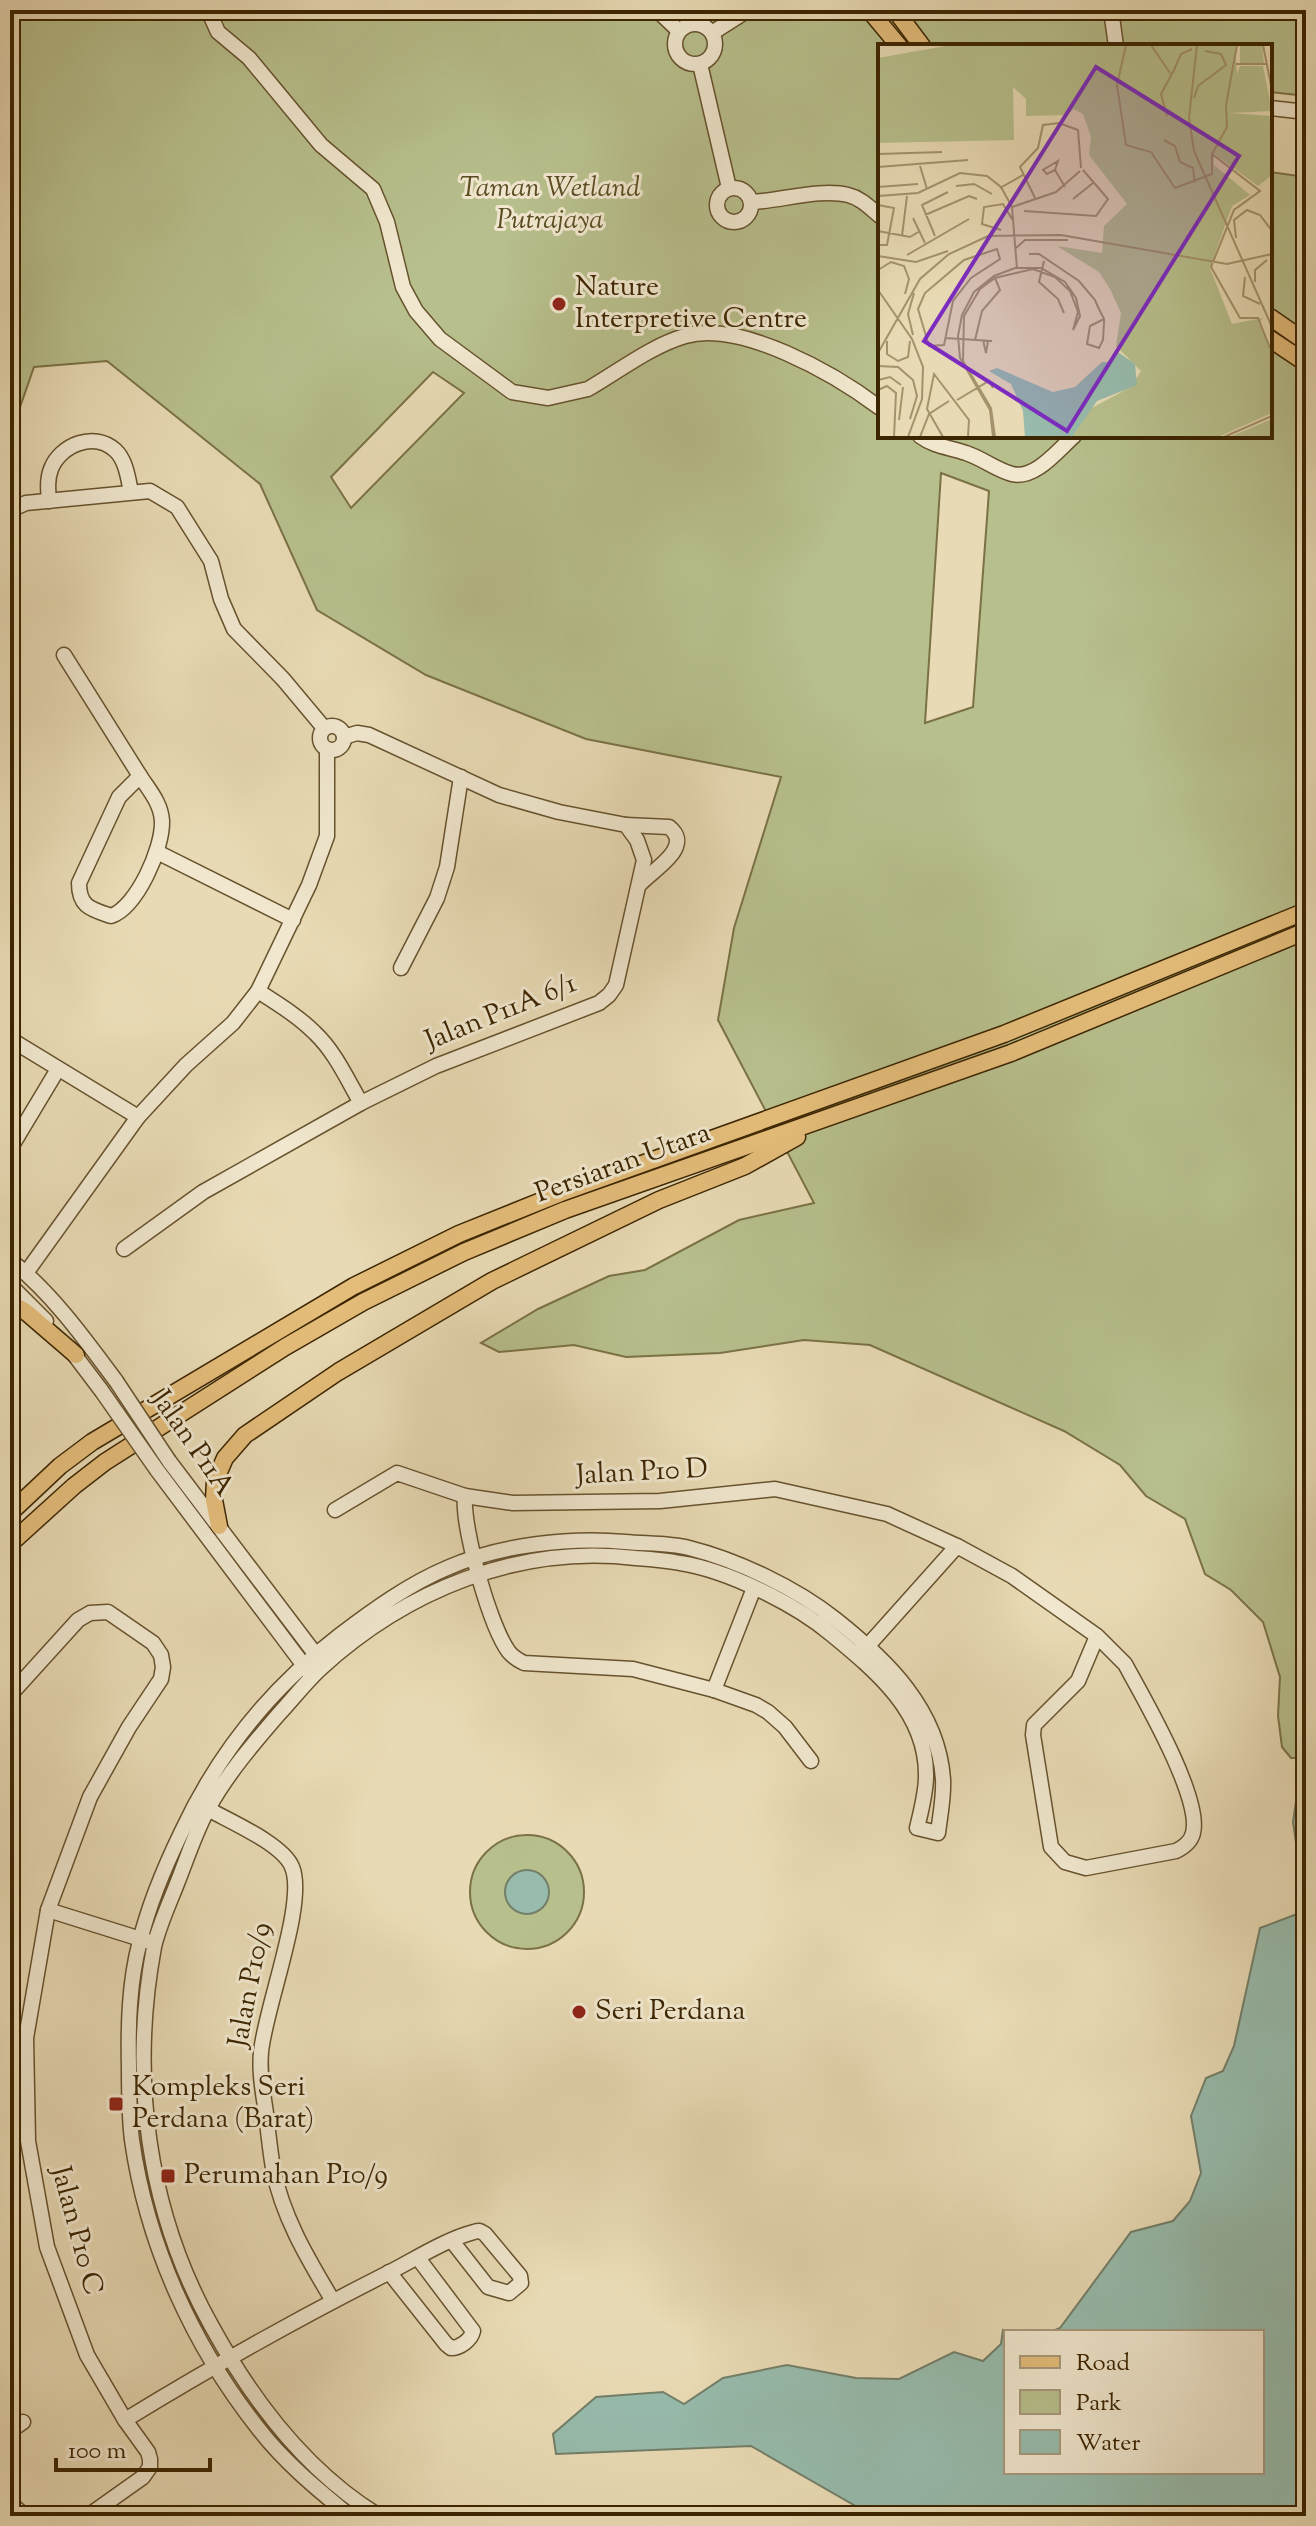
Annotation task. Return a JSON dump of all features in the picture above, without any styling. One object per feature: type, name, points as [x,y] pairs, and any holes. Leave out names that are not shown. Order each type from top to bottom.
[{"type":"main road","points":[[869,10],[897,44]]},
{"type":"main road","points":[[895,10],[920,44]]},
{"type":"main road","points":[[1272,318],[1306,342]]},
{"type":"main road","points":[[1272,340],[1306,363]]},
{"type":"main road","name":"Persiaran Utara","points":[[10,1513],[60,1466],[92,1442],[354,1286],[459,1234],[561,1193],[1004,1034],[1306,911]]},
{"type":"main road","name":"Persiaran Utara","points":[[10,1544],[105,1462],[285,1347],[363,1302],[464,1252],[565,1210],[1011,1053],[1306,931]]},
{"type":"main road","points":[[219,1526],[214,1500],[215,1481],[225,1458],[245,1435],[338,1372],[492,1281],[659,1200],[745,1166],[833,1116]]},
{"type":"main road","points":[[10,1303],[26,1312],[76,1355]]},
{"type":"main road","points":[[10,1498],[60,1466]]},
{"type":"street","points":[[208,10],[218,32],[249,58],[321,145],[373,189],[387,222],[403,287],[416,311],[440,339],[512,392],[536,398],[574,394],[599,383],[666,343],[703,332],[737,336],[795,358],[852,387],[878,406]]},
{"type":"street","points":[[657,10],[679,31]]},
{"type":"street","points":[[712,33],[748,10]]},
{"type":"street","points":[[1111,10],[1116,44]]},
{"type":"street","points":[[687,25],[705,26],[712,33],[714,51],[700,64],[691,64],[678,55],[675,38],[679,31],[687,25]]},
{"type":"street","points":[[700,64],[729,188]]},
{"type":"street","points":[[1272,108],[1306,112]]},
{"type":"street","points":[[729,188],[743,190],[751,202],[751,209],[740,221],[724,219],[719,213],[718,198],[729,188]]},
{"type":"street","points":[[751,202],[833,193],[862,201],[878,214]]},
{"type":"street","points":[[922,438],[930,444],[966,453],[1013,475],[1026,475],[1072,438]]},
{"type":"street","points":[[49,501],[47,486],[51,468],[70,446],[84,441],[98,442],[116,451],[123,461],[131,492]]},
{"type":"street","points":[[10,510],[26,503],[150,491],[177,507],[211,561],[221,599],[234,629],[283,679],[324,728]]},
{"type":"street","points":[[64,655],[157,802],[162,819],[157,852],[128,905],[121,913],[111,916],[88,907],[79,896],[79,883],[119,797],[140,776]]},
{"type":"street","points":[[332,726],[340,729],[344,737],[342,745],[335,751],[327,750],[320,744],[319,736],[324,728],[332,726]]},
{"type":"street","points":[[344,737],[357,733],[369,735],[499,795],[559,812],[626,825],[669,827],[678,837],[678,844],[673,854],[640,885]]},
{"type":"street","points":[[26,1273],[138,1117],[186,1065],[233,1023],[258,991],[293,920],[327,836],[327,750]]},
{"type":"street","points":[[401,968],[437,898],[447,867],[461,777]]},
{"type":"street","name":"Jalan P11A 6/1","points":[[124,1249],[203,1192],[361,1103],[436,1066],[599,1003],[609,995],[616,985],[644,860],[642,850],[626,825]]},
{"type":"street","points":[[157,852],[293,920]]},
{"type":"street","points":[[258,991],[318,1035],[361,1103]]},
{"type":"street","points":[[10,1039],[138,1117]]},
{"type":"street","points":[[10,1149],[58,1069]]},
{"type":"street","name":"Jalan P11A","points":[[10,1260],[26,1273],[90,1346],[116,1381],[163,1466],[312,1677]]},
{"type":"street","name":"Jalan P11A","points":[[10,1285],[76,1355],[163,1466],[219,1526],[320,1660]]},
{"type":"street","name":"Jalan P10 D","points":[[335,1510],[397,1473],[465,1496],[513,1503],[660,1501],[775,1489],[887,1514],[957,1546],[1012,1576],[1097,1636],[1125,1664],[1182,1776],[1194,1824],[1191,1839],[1176,1851],[1086,1868],[1065,1862],[1051,1847],[1033,1735],[1034,1725],[1078,1681],[1097,1636]]},
{"type":"street","points":[[465,1496],[463,1511],[478,1572],[499,1635],[511,1655],[524,1663],[633,1669],[714,1690],[768,1712],[785,1727],[811,1761]]},
{"type":"street","points":[[148,1941],[208,1809],[251,1745],[312,1677],[320,1660],[389,1600],[443,1569],[474,1557],[540,1544],[601,1540],[687,1548],[761,1574],[826,1611],[863,1651],[913,1720],[926,1762],[926,1782],[917,1828],[938,1833],[943,1782],[933,1734],[904,1683],[863,1651],[754,1588],[685,1563],[601,1554],[540,1558],[478,1572],[422,1598],[320,1660],[302,1665],[215,1767],[170,1855],[131,1992],[128,2046],[132,2143],[143,2196],[176,2294],[222,2361],[273,2423],[340,2489],[379,2516]]},
{"type":"street","points":[[863,1651],[957,1546]]},
{"type":"street","points":[[714,1690],[754,1588]]},
{"type":"street","name":"Jalan P10 C","points":[[10,1695],[78,1620],[90,1613],[108,1612],[153,1643],[161,1655],[161,1679],[129,1727],[90,1797],[48,1910],[26,2038],[28,2141],[47,2247],[87,2355],[125,2420],[148,2452],[150,2467],[143,2477],[88,2516]]},
{"type":"street","name":"Jalan P10/9","points":[[208,1809],[280,1852],[294,1871],[293,1910],[266,2020],[261,2054],[262,2084],[273,2170],[298,2241],[333,2301]]},
{"type":"street","points":[[48,1910],[148,1941]]},
{"type":"street","points":[[125,2420],[222,2361],[333,2301],[452,2241],[474,2232],[485,2234],[520,2276],[521,2283],[517,2289],[509,2293],[488,2287],[452,2241]]},
{"type":"street","points":[[389,2272],[446,2344],[456,2348],[471,2337],[473,2331],[418,2258]]},
{"type":"street","points":[[222,2361],[261,2433],[308,2482],[350,2516]]},
{"type":"street","points":[[10,2503],[25,2516]]},
{"type":"street","points":[[601,2516],[613,2516]]},
{"type":"green space","name":"Taman Wetland Putrajaya","points":[[10,10],[1306,10],[1306,96],[1272,92],[1272,44],[878,44],[878,438],[1272,438],[1272,172],[1306,177],[1306,1758],[1291,1758],[1282,1747],[1278,1716],[1280,1677],[1263,1622],[1231,1590],[1205,1574],[1185,1519],[1146,1496],[1120,1465],[1064,1431],[870,1345],[804,1340],[720,1353],[626,1357],[574,1345],[499,1352],[481,1343],[538,1309],[609,1276],[645,1270],[739,1220],[814,1203],[718,1020],[734,928],[781,777],[586,739],[426,675],[317,610],[260,484],[107,361],[34,367],[10,436]],"holes":[[[433,372],[464,393],[351,508],[331,477]],[[941,473],[989,491],[973,707],[925,723]]]},
{"type":"green space","points":[[527,1835],[559,1844],[575,1860],[584,1892],[575,1924],[559,1940],[527,1949],[495,1940],[479,1924],[470,1892],[479,1860],[495,1844]]},
{"type":"water","points":[[1306,1794],[1306,1890],[1302,1884],[1293,1822],[1297,1795]]},
{"type":"water","points":[[527,1870],[542,1877],[549,1892],[542,1907],[527,1914],[512,1907],[505,1892],[512,1877]]},
{"type":"water","points":[[1306,1898],[1306,2516],[873,2516],[751,2446],[556,2454],[553,2434],[596,2397],[663,2392],[684,2404],[723,2378],[787,2365],[856,2378],[899,2379],[954,2352],[983,2361],[1001,2344],[1003,2330],[1004,2474],[1264,2474],[1264,2330],[1055,2330],[1060,2328],[1131,2232],[1173,2221],[1190,2201],[1201,2173],[1191,2116],[1206,2078],[1223,2071],[1234,2046],[1260,1928],[1297,1914],[1297,1899],[1302,1902]]},
{"type":"place","name":"Nature Interpretive Centre","points":[[559,304]]},
{"type":"place","name":"Seri Perdana","points":[[579,2012]]},
{"type":"place","name":"Kompleks Seri Perdana (Barat)","points":[[116,2104]]},
{"type":"place","name":"Perumahan P10/9","points":[[168,2176]]}]
